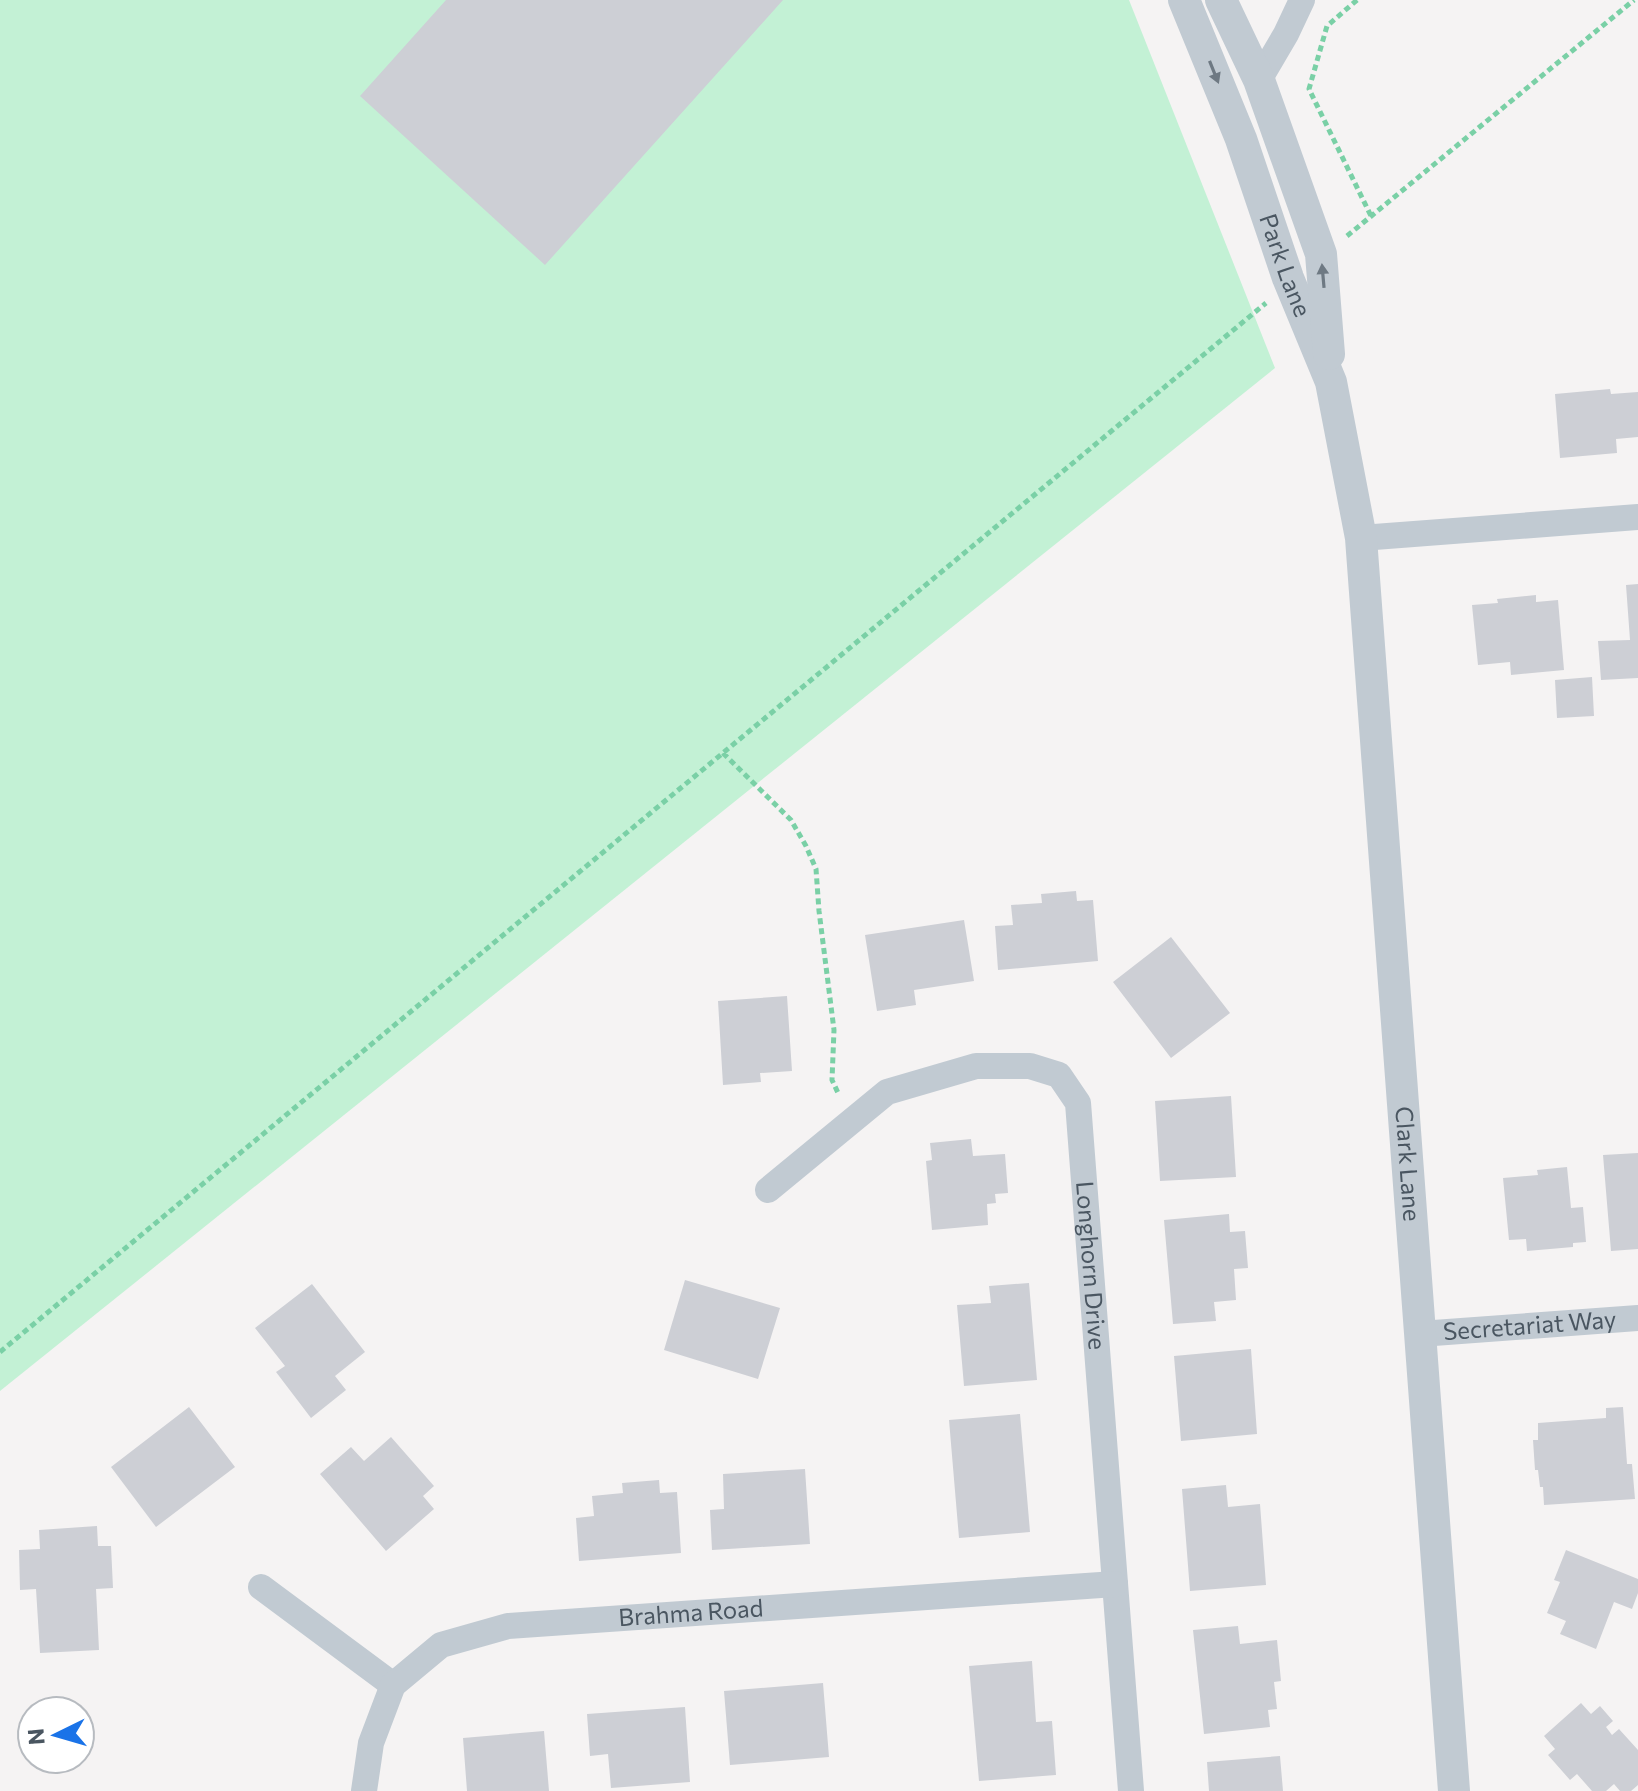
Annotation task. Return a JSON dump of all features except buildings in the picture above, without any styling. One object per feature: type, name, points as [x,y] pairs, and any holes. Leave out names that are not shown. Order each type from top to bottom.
[{"type":"street","name":"Park Lane","points":[[1184,0],[1241,139],[1288,278],[1331,382],[1361,538]]},
{"type":"street","points":[[1221,0],[1259,80],[1321,254],[1331,382]]},
{"type":"street","points":[[1259,80],[1302,0]]},
{"type":"street","points":[[1361,538],[1638,517]]},
{"type":"street","name":"Clark Lane","points":[[1361,538],[1454,1791]]},
{"type":"street","name":"Longhorn Drive","points":[[768,1190],[887,1092],[976,1066],[1030,1066],[1059,1075],[1078,1103],[1131,1791]]},
{"type":"street","name":"Secretariat Way","points":[[1420,1334],[1638,1318]]},
{"type":"street","name":"Brahma Road","points":[[364,1791],[371,1743],[393,1685],[441,1645],[508,1626],[1115,1584]]},
{"type":"street","points":[[261,1587],[393,1685]]},
{"type":"path","points":[[1357,0],[1327,26],[1309,89],[1371,217]]},
{"type":"path","points":[[1349,235],[1634,0]]},
{"type":"path","points":[[0,1352],[1267,303]]},
{"type":"path","points":[[723,753],[791,820],[816,869],[834,1030],[832,1080],[855,1117]]},
{"type":"green space","points":[[0,0],[1129,0],[1275,368],[0,1391]]}]
